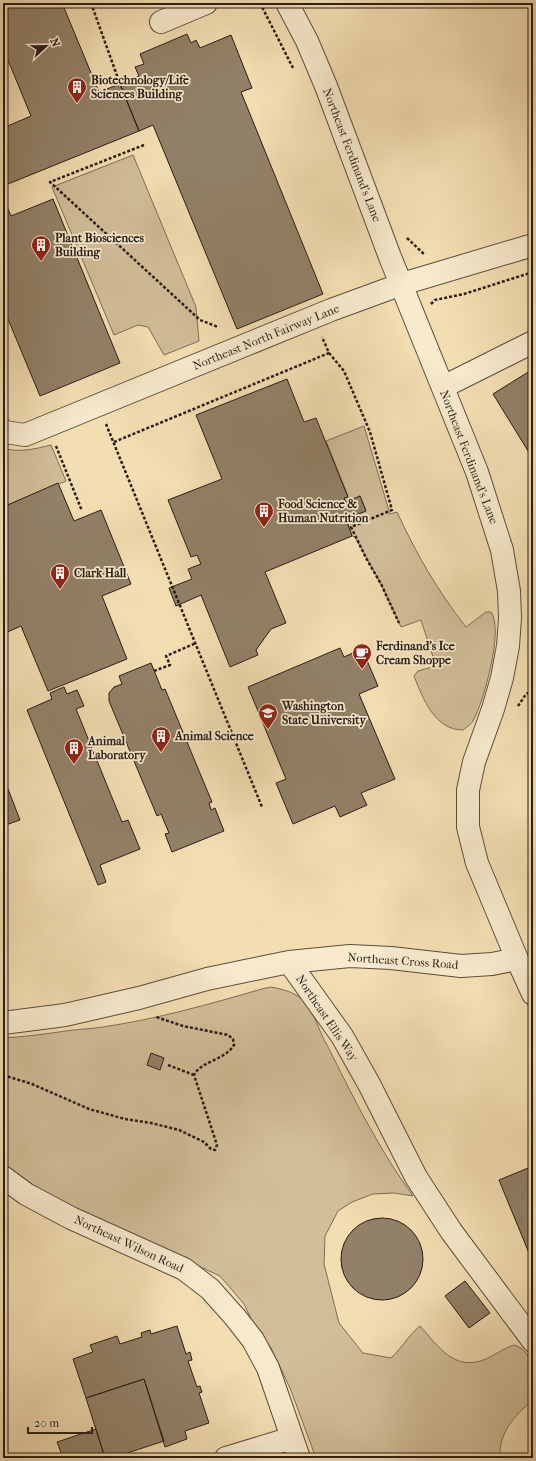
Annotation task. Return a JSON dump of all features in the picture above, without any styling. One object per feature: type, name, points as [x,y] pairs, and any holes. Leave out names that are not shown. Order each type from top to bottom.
[{"type":"street","points":[[161,22],[206,3]]},
{"type":"street","name":"Northeast Ferdinand's Lane","points":[[287,3],[307,41],[326,86],[402,284],[480,479],[495,525],[507,572],[510,618],[508,646],[502,678],[493,709],[474,762],[468,790],[468,827],[477,863],[533,994]]},
{"type":"street","name":"Northeast North Fairway Lane","points":[[3,430],[5,432],[25,435],[331,310],[402,284],[533,245]]},
{"type":"street","points":[[443,387],[533,342]]},
{"type":"street","name":"Northeast Cross Road","points":[[289,962],[350,956],[390,958],[461,966],[492,964],[517,959]]},
{"type":"street","name":"Northeast Ellis Way","points":[[3,1023],[65,1015],[139,998],[207,979],[289,962],[342,1036],[369,1084],[416,1177],[451,1231],[533,1341]]},
{"type":"street","name":"Northeast Wilson Road","points":[[6,1185],[71,1218],[184,1269],[210,1289],[253,1340],[268,1368],[299,1458]]},
{"type":"street","points":[[226,1458],[292,1438]]},
{"type":"path","points":[[91,3],[120,84]]},
{"type":"path","points":[[260,3],[294,71]]},
{"type":"path","points":[[144,145],[50,182],[200,320],[218,327]]},
{"type":"path","points":[[430,308],[432,303],[436,300],[464,294],[533,272]]},
{"type":"path","points":[[320,333],[328,353],[344,371],[370,432],[392,510],[351,527],[381,584],[399,623]]},
{"type":"path","points":[[114,442],[328,353]]},
{"type":"path","points":[[105,420],[262,807]]},
{"type":"path","points":[[54,441],[82,511]]},
{"type":"path","points":[[154,671],[170,665],[166,656],[196,643]]},
{"type":"path","points":[[517,708],[526,694],[533,691]]},
{"type":"path","points":[[139,998],[143,1011],[147,1014],[183,1026],[228,1035],[233,1039],[234,1046],[228,1053],[200,1068],[194,1075]]},
{"type":"path","points":[[168,1066],[194,1075]]},
{"type":"path","points":[[3,1075],[32,1084],[89,1109],[125,1119],[152,1123],[179,1130],[204,1142],[211,1149],[215,1150],[217,1145],[194,1075]]},
{"type":"shaded area","points":[[133,155],[196,307],[199,341],[164,355],[148,327],[138,325],[114,335],[52,187]]},
{"type":"shaded area","points":[[364,426],[390,514],[397,512],[420,558],[437,586],[466,627],[486,612],[491,612],[494,621],[494,648],[483,697],[473,721],[463,730],[453,729],[445,725],[431,712],[426,703],[414,676],[418,671],[436,666],[421,620],[401,627],[381,584],[355,537],[352,536],[346,519],[366,510],[360,496],[346,502],[344,498],[348,496],[326,441]]},
{"type":"shaded area","points":[[51,445],[66,481],[3,507],[3,448],[21,450]]},
{"type":"shaded area","points":[[271,987],[295,994],[306,1004],[313,1015],[363,1116],[390,1162],[413,1196],[394,1193],[373,1194],[352,1202],[338,1211],[325,1236],[324,1264],[339,1323],[363,1353],[391,1358],[420,1326],[448,1355],[456,1360],[465,1362],[475,1362],[486,1359],[514,1345],[521,1348],[530,1360],[532,1368],[533,1400],[520,1412],[505,1432],[500,1449],[500,1458],[430,1458],[429,1456],[423,1458],[316,1458],[290,1388],[271,1348],[252,1321],[244,1304],[220,1276],[71,1207],[33,1185],[3,1163],[3,1038],[123,1024],[183,1011]]},
{"type":"building","name":"Biotechnology/Life Sciences Building","points":[[3,3],[62,3],[99,92],[120,84],[139,131],[3,186],[3,128],[31,116],[3,48]]},
{"type":"building","points":[[187,34],[191,43],[196,40],[200,48],[231,35],[252,88],[241,92],[323,294],[237,329],[153,125],[139,131],[120,84],[139,76],[135,67],[144,64],[140,54]]},
{"type":"building","name":"Plant Biosciences Building","points":[[3,197],[11,216],[53,199],[120,363],[40,396],[3,307]]},
{"type":"building","points":[[533,369],[533,459],[493,394]]},
{"type":"building","name":"Food Science & Human Nutrition","points":[[287,379],[304,422],[316,418],[348,497],[344,498],[346,502],[360,496],[366,511],[346,519],[352,536],[265,572],[286,623],[271,629],[256,650],[258,655],[230,667],[201,595],[176,606],[169,588],[192,579],[188,569],[201,564],[197,555],[191,557],[168,500],[222,479],[196,415]]},
{"type":"building","name":"Clark Hall","points":[[58,483],[74,521],[101,510],[131,584],[102,596],[127,659],[48,691],[21,626],[3,634],[3,507]]},
{"type":"building","points":[[340,648],[344,657],[362,649],[378,686],[359,694],[395,779],[361,793],[367,805],[340,817],[335,806],[293,824],[276,783],[286,779],[248,687]]},
{"type":"building","name":"Animal Science","points":[[151,663],[162,690],[165,689],[212,802],[209,803],[211,810],[215,808],[224,831],[172,852],[165,834],[169,833],[161,814],[157,816],[109,701],[109,693],[114,687],[122,684],[119,676]]},
{"type":"building","name":"Animal Laboratory","points":[[64,687],[67,694],[77,690],[84,706],[76,709],[122,822],[128,820],[140,849],[100,865],[106,882],[98,885],[27,710],[52,699],[50,693]]},
{"type":"building","points":[[3,776],[20,820],[3,826]]},
{"type":"building","points":[[151,1053],[164,1058],[160,1070],[147,1065]]},
{"type":"building","points":[[533,1166],[533,1251],[529,1253],[499,1180]]},
{"type":"building","points":[[382,1218],[398,1221],[411,1230],[420,1243],[423,1259],[420,1275],[411,1288],[398,1297],[382,1300],[366,1297],[353,1288],[344,1275],[341,1259],[344,1243],[353,1230],[366,1221]]},
{"type":"building","points":[[465,1281],[490,1313],[469,1328],[445,1296]]},
{"type":"building","points":[[177,1326],[186,1354],[190,1352],[192,1360],[188,1361],[197,1387],[200,1386],[202,1392],[199,1393],[209,1423],[185,1431],[187,1439],[165,1447],[144,1379],[86,1398],[73,1359],[93,1352],[90,1345],[117,1336],[120,1344],[142,1337],[141,1333],[150,1330],[151,1334]]},
{"type":"building","points":[[144,1379],[164,1441],[112,1458],[105,1458],[86,1398]]},
{"type":"building","points":[[96,1429],[105,1458],[63,1458],[57,1442]]},
{"type":"place","name":"Biotechnology/Life Sciences Building","points":[[77,104]]},
{"type":"place","name":"Plant Biosciences Building","points":[[41,262]]},
{"type":"place","name":"Food Science & Human Nutrition","points":[[264,528]]},
{"type":"place","name":"Clark Hall","points":[[60,590]]},
{"type":"place","name":"Ferdinand's Ice Cream Shoppe","points":[[362,670]]},
{"type":"place","name":"Washington State University","points":[[268,730]]},
{"type":"place","name":"Animal Science","points":[[161,753]]},
{"type":"place","name":"Animal Laboratory","points":[[74,765]]}]
